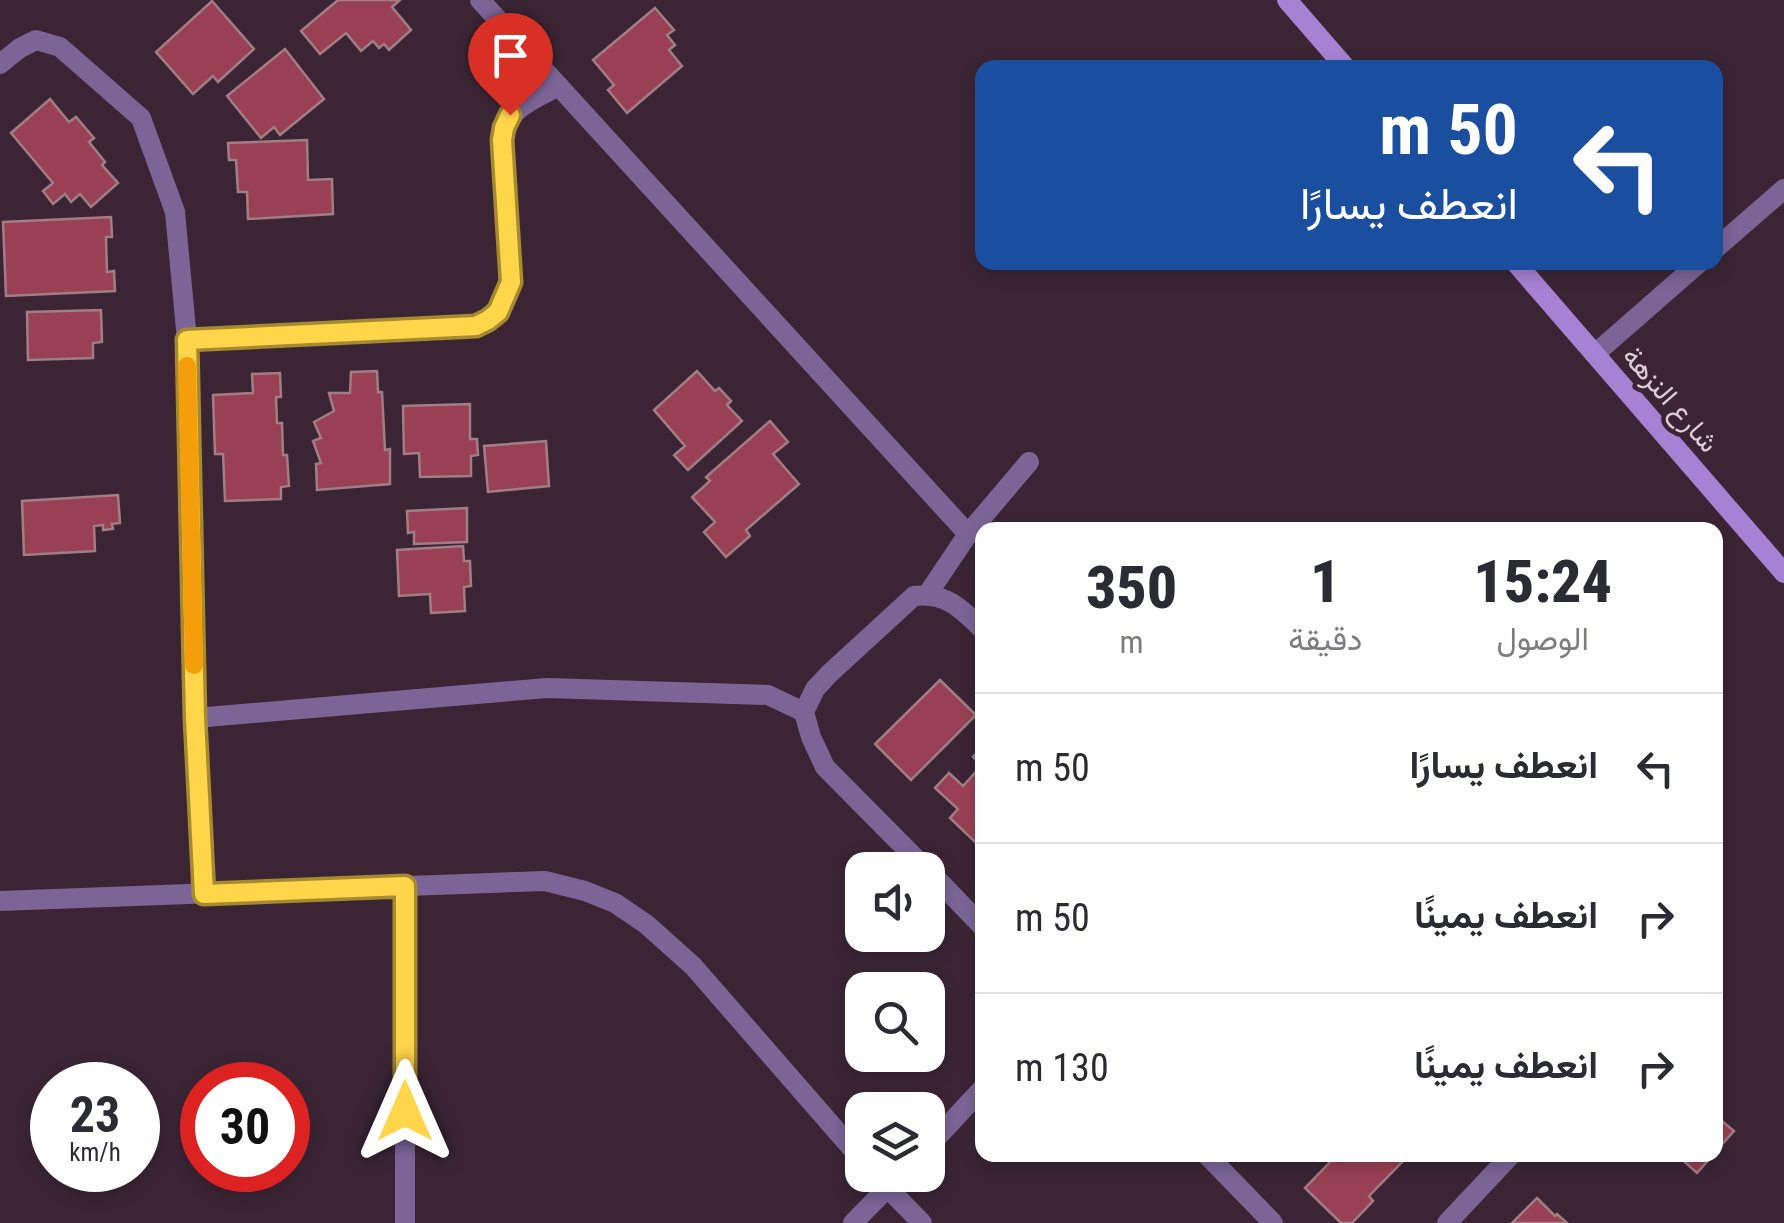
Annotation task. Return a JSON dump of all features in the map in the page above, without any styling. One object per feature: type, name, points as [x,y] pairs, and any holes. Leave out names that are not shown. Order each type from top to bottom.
[{"type":"main road","points":[[1287,0],[1339,60]]},
{"type":"main road","name":"شارع النزهة","points":[[1523,270],[1784,573]]},
{"type":"street","points":[[480,0],[968,534]]},
{"type":"street","points":[[0,64],[36,40],[60,47],[141,118],[175,212],[187,340],[195,718],[204,894]]},
{"type":"street","points":[[187,340],[476,326],[488,320],[498,312],[511,282],[504,128],[510,115],[558,86]]},
{"type":"street","points":[[1723,242],[1784,189]]},
{"type":"street","points":[[1596,353],[1691,270]]},
{"type":"street","points":[[978,522],[1029,462]]},
{"type":"street","points":[[927,594],[975,526]]},
{"type":"street","points":[[909,852],[825,768],[804,712],[815,689],[829,674],[914,596],[944,597],[975,622]]},
{"type":"street","points":[[195,718],[547,688],[768,695],[804,712]]},
{"type":"street","points":[[0,901],[545,881],[585,891],[615,903],[646,924],[693,966],[845,1140]]},
{"type":"street","points":[[405,886],[406,1223]]},
{"type":"street","points":[[945,888],[975,919]]},
{"type":"street","points":[[945,1128],[975,1096]]},
{"type":"street","points":[[1214,1162],[1274,1223]]},
{"type":"street","points":[[1447,1223],[1504,1162]]},
{"type":"street","points":[[853,1223],[878,1192]]},
{"type":"street","points":[[897,1192],[922,1223]]},
{"type":"building","points":[[338,0],[400,0],[392,7],[411,30],[389,50],[384,44],[379,48],[373,41],[361,51],[346,33],[320,54],[301,31]]},
{"type":"building","points":[[212,1],[254,49],[218,82],[213,76],[193,94],[156,52]]},
{"type":"building","points":[[655,8],[674,30],[667,35],[675,45],[669,50],[682,66],[627,113],[608,90],[614,85],[593,60]]},
{"type":"building","points":[[285,49],[324,99],[280,135],[274,127],[261,138],[227,96]]},
{"type":"building","points":[[50,99],[69,122],[76,117],[94,138],[89,142],[118,183],[91,207],[80,194],[71,202],[65,194],[53,204],[43,191],[53,183],[11,133]]},
{"type":"building","points":[[307,140],[308,180],[332,179],[333,214],[248,219],[247,192],[238,192],[236,160],[229,160],[228,143]]},
{"type":"building","points":[[111,217],[112,237],[106,237],[107,272],[114,271],[115,291],[6,296],[3,222]]},
{"type":"building","points":[[101,310],[102,342],[93,343],[93,358],[28,360],[27,312]]},
{"type":"building","points":[[377,371],[385,450],[390,449],[390,484],[317,490],[316,464],[321,463],[313,441],[321,438],[314,422],[334,411],[329,393],[350,393],[351,372]]},
{"type":"building","points":[[697,371],[715,391],[719,388],[731,401],[727,405],[742,421],[688,470],[674,455],[685,446],[654,410]]},
{"type":"building","points":[[280,373],[277,423],[282,423],[289,486],[281,487],[281,499],[225,501],[223,454],[215,454],[213,395],[253,393],[252,374]]},
{"type":"building","points":[[470,404],[470,439],[477,439],[478,455],[471,456],[471,476],[420,477],[419,453],[404,454],[403,406]]},
{"type":"building","points":[[770,421],[788,442],[773,454],[799,484],[746,530],[750,536],[726,557],[704,532],[715,522],[692,497],[710,481],[706,477]]},
{"type":"building","points":[[546,441],[549,486],[488,492],[484,446]]},
{"type":"building","points":[[118,495],[120,523],[112,524],[113,529],[94,526],[95,551],[24,555],[22,501]]},
{"type":"building","points":[[467,508],[467,542],[414,544],[414,532],[408,533],[407,511]]},
{"type":"building","points":[[463,546],[464,561],[470,561],[471,586],[464,587],[465,611],[431,613],[430,594],[399,596],[397,550]]},
{"type":"building","points":[[940,680],[975,714],[911,780],[875,744]]},
{"type":"building","points":[[949,773],[963,786],[975,773],[975,842],[950,818],[958,809],[935,788]]},
{"type":"building","points":[[1723,1122],[1734,1131],[1723,1143]]},
{"type":"building","points":[[1330,1162],[1402,1162],[1369,1196],[1373,1201],[1352,1223],[1341,1223],[1305,1188]]},
{"type":"building","points":[[1685,1162],[1707,1162],[1697,1173]]},
{"type":"building","points":[[1537,1198],[1555,1216],[1567,1223],[1512,1223]]},
{"type":"slow traffic","points":[[187,366],[194,665]]},
{"type":"route","points":[[405,1111],[405,886],[204,894],[195,718],[187,340],[476,326],[488,320],[498,312],[511,282],[502,140],[510,115]]}]
